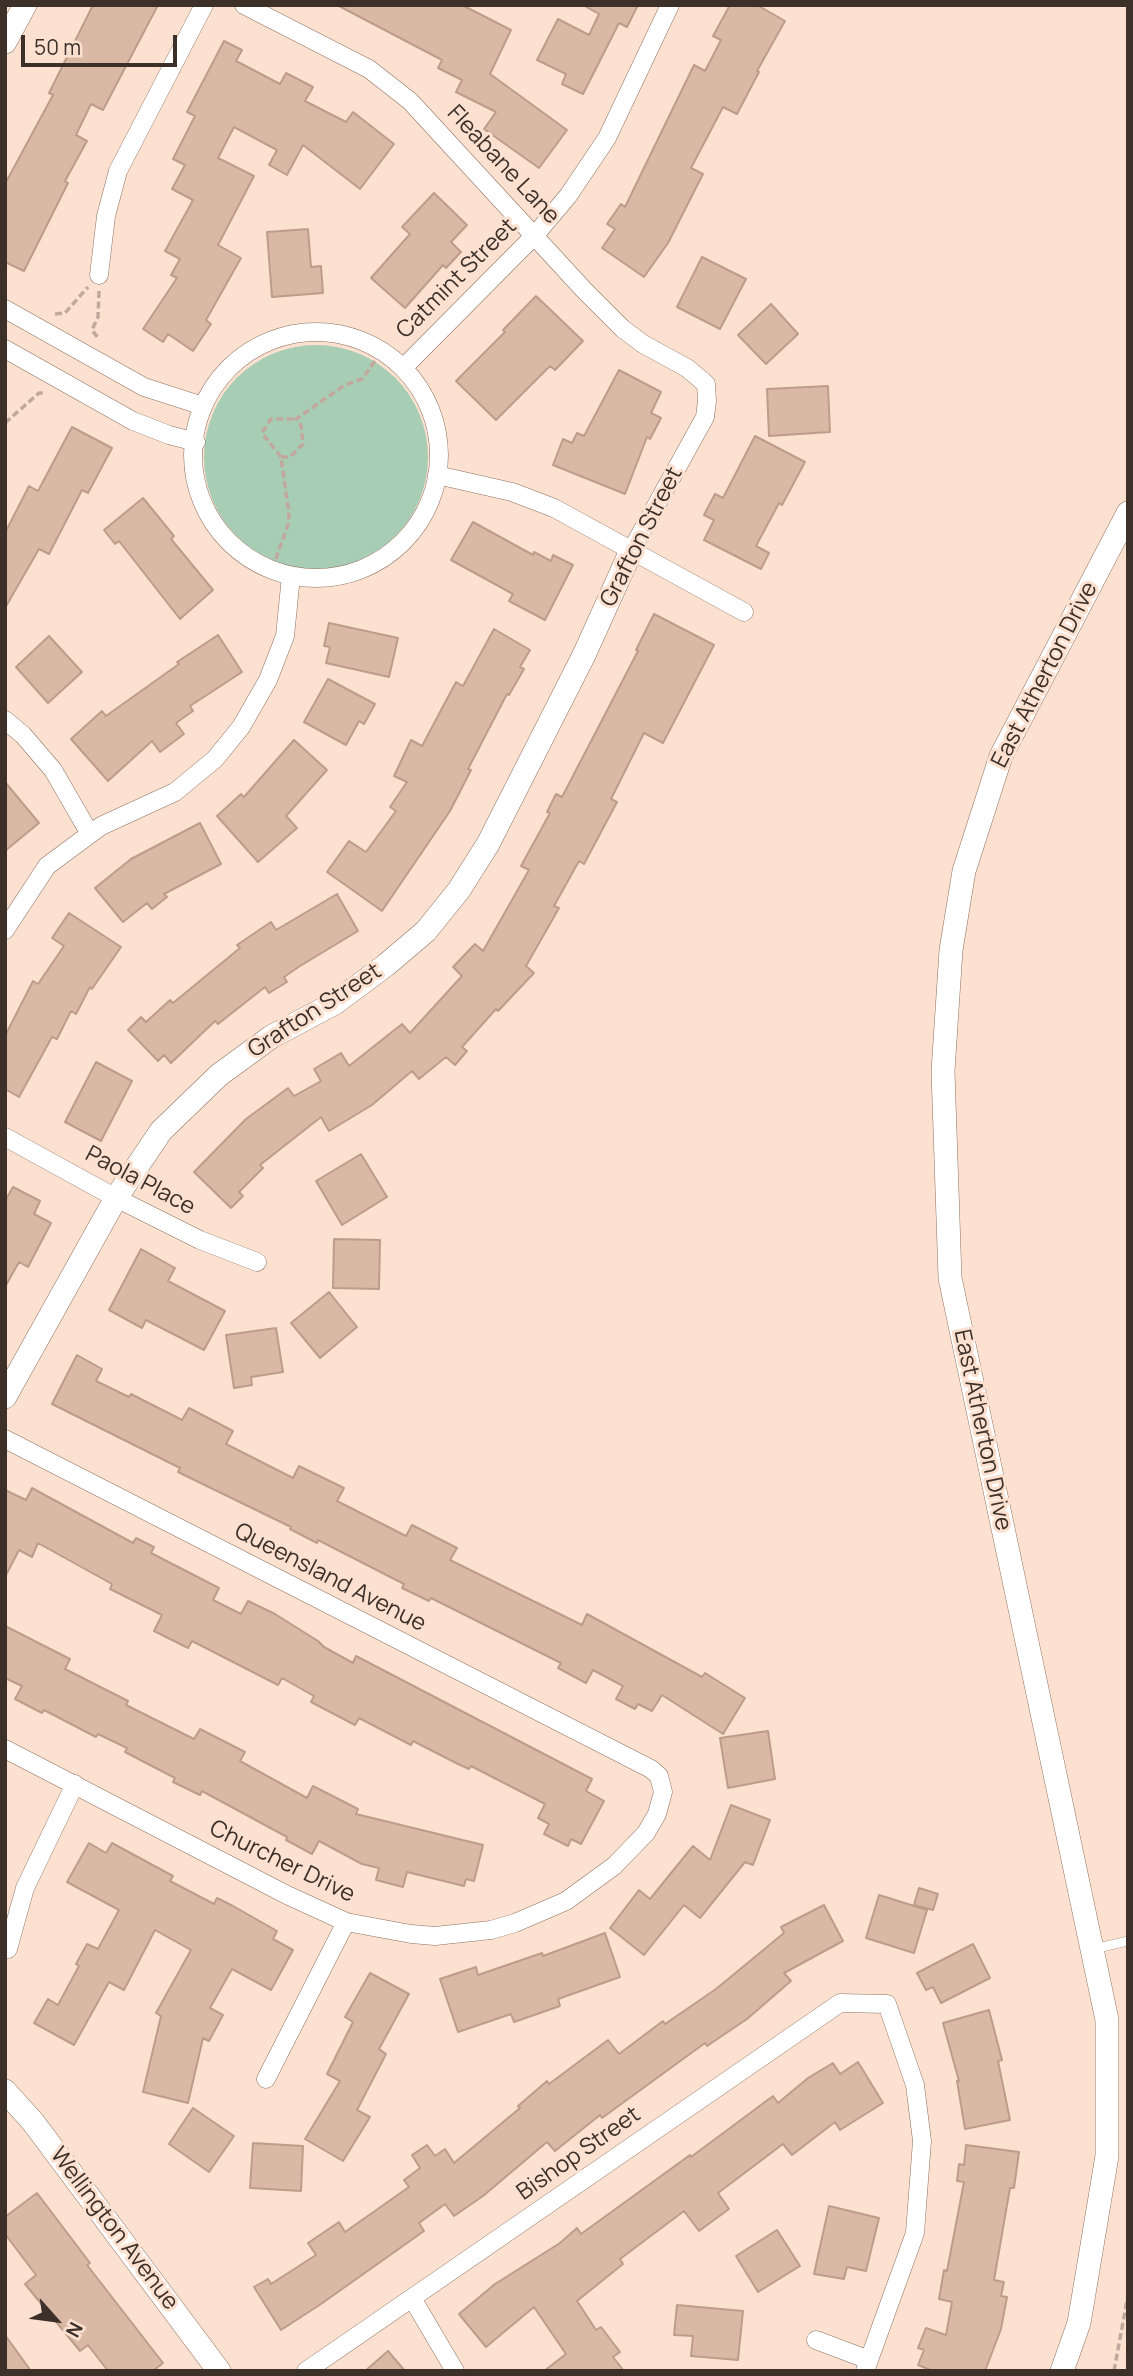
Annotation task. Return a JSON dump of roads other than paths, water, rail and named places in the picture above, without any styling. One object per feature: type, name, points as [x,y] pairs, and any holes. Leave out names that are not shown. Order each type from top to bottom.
[{"type":"street","points":[[5,42],[25,5]]},
{"type":"street","points":[[99,275],[106,216],[118,171],[204,5]]},
{"type":"street","name":"Fleabane Lane","points":[[244,5],[369,69],[410,101],[623,329],[643,344],[687,368],[706,384]]},
{"type":"street","name":"Catmint Street","points":[[402,368],[535,235],[568,196],[607,138],[670,5]]},
{"type":"street","points":[[5,309],[144,387],[203,406]]},
{"type":"street","points":[[317,331],[342,334],[365,341],[395,360],[402,368],[418,385],[432,412],[439,448],[437,475],[422,518],[401,544],[381,559],[347,574],[322,578],[290,576],[255,562],[233,547],[209,516],[199,495],[192,458],[203,406],[208,394],[229,367],[253,349],[284,335],[317,331]]},
{"type":"street","points":[[5,349],[133,421],[196,442]]},
{"type":"street","name":"Grafton Street","points":[[5,1397],[116,1198],[161,1131],[219,1075],[271,1037],[335,1003],[386,965],[426,931],[459,890],[494,832],[584,655],[631,551],[705,417],[706,384]]},
{"type":"street","points":[[437,475],[512,492],[554,508],[744,612]]},
{"type":"street","name":"East Atherton Drive","points":[[1062,2371],[1079,2323],[1107,2157],[1107,2020],[950,1278],[943,1072],[951,950],[964,871],[1001,755],[1128,513]]},
{"type":"street","points":[[5,930],[47,866],[101,826],[175,792],[215,759],[241,727],[268,680],[285,636],[290,576]]},
{"type":"street","points":[[5,720],[23,735],[53,770],[90,834]]},
{"type":"street","name":"Paola Place","points":[[5,1137],[200,1240],[257,1262]]},
{"type":"street","name":"Queensland Avenue","points":[[5,1439],[633,1760]]},
{"type":"street","name":"Churcher Drive","points":[[5,1749],[288,1895],[346,1922],[435,1936],[491,1930],[515,1923],[566,1901],[614,1866],[646,1833],[657,1814],[663,1792],[659,1776],[633,1760]]},
{"type":"street","points":[[8,1949],[25,1888],[75,1784]]},
{"type":"street","points":[[266,2080],[346,1922]]},
{"type":"street","name":"Bishop Street","points":[[306,2371],[840,2003],[887,2004],[915,2085],[922,2141],[915,2232],[867,2365]]},
{"type":"street","name":"Wellington Avenue","points":[[5,2091],[33,2122],[219,2371]]},
{"type":"street","points":[[412,2298],[455,2371]]},
{"type":"street","points":[[817,2340],[867,2365]]},
{"type":"lane","points":[[1093,1949],[1128,1941]]}]
